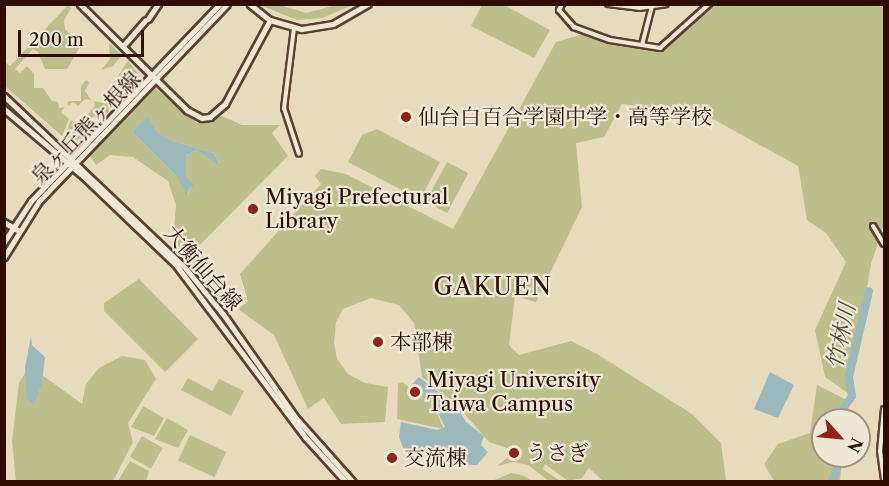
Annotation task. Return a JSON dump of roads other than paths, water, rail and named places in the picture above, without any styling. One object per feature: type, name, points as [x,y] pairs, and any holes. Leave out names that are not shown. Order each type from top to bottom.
[{"type":"main road","name":"泉ヶ丘熊ヶ根線","points":[[4,242],[72,162],[220,4]]},
{"type":"main road","name":"泉ヶ丘熊ヶ根線","points":[[155,75],[227,4]]},
{"type":"main road","name":"大衡仙台線","points":[[4,96],[72,162],[165,246],[221,316],[295,417],[353,482]]},
{"type":"main road","name":"大衡仙台線","points":[[4,108],[72,162]]},
{"type":"main road","name":"泉ヶ丘熊ヶ根線","points":[[4,257],[15,229]]},
{"type":"main road","name":"大衡仙台線","points":[[221,316],[306,438],[346,482]]},
{"type":"street","points":[[80,4],[195,115],[210,117],[225,104],[270,20]]},
{"type":"street","points":[[124,45],[158,4]]},
{"type":"street","points":[[250,4],[270,20],[294,28],[323,27],[368,4]]},
{"type":"street","points":[[562,4],[559,10],[574,27],[610,40],[660,48],[709,4]]},
{"type":"street","points":[[608,4],[616,6],[666,4]]},
{"type":"street","points":[[642,45],[652,6]]},
{"type":"street","points":[[294,28],[284,108],[299,154]]},
{"type":"street","points":[[4,222],[15,229]]},
{"type":"street","points":[[873,226],[885,244]]},
{"type":"street","points":[[885,409],[880,451],[885,481]]},
{"type":"water","points":[[62,38],[65,41],[60,48],[42,46],[47,40]]},
{"type":"water","points":[[147,118],[158,133],[172,141],[214,153],[221,166],[196,150],[186,155],[186,177],[195,187],[190,187],[187,196],[177,177],[132,132]]},
{"type":"water","points":[[31,336],[32,345],[45,357],[42,382],[34,405],[27,399],[25,368]]},
{"type":"water","points":[[770,372],[794,385],[778,418],[754,409]]},
{"type":"water","points":[[419,377],[457,406],[466,422],[484,436],[481,445],[488,452],[477,465],[460,465],[446,451],[447,446],[428,454],[404,450],[399,437],[401,422],[437,430],[445,427],[434,405],[409,387]]},
{"type":"waterway","name":"竹林川","points":[[843,408],[852,396],[849,377],[869,291]]},
{"type":"waterway","name":"竹林川","points":[[832,482],[837,468]]},
{"type":"place","name":"仙台白百合学園中学・高等学校","points":[[406,117]]},
{"type":"place","name":"Miyagi Prefectural Library","points":[[253,209]]},
{"type":"place","name":"本部棟","points":[[378,342]]},
{"type":"place","name":"Miyagi University Taiwa Campus","points":[[415,392]]},
{"type":"place","name":"うさぎ","points":[[514,453]]},
{"type":"place","name":"交流棟","points":[[392,458]]},
{"type":"district","name":"GAKUEN","points":[[493,287]]}]
